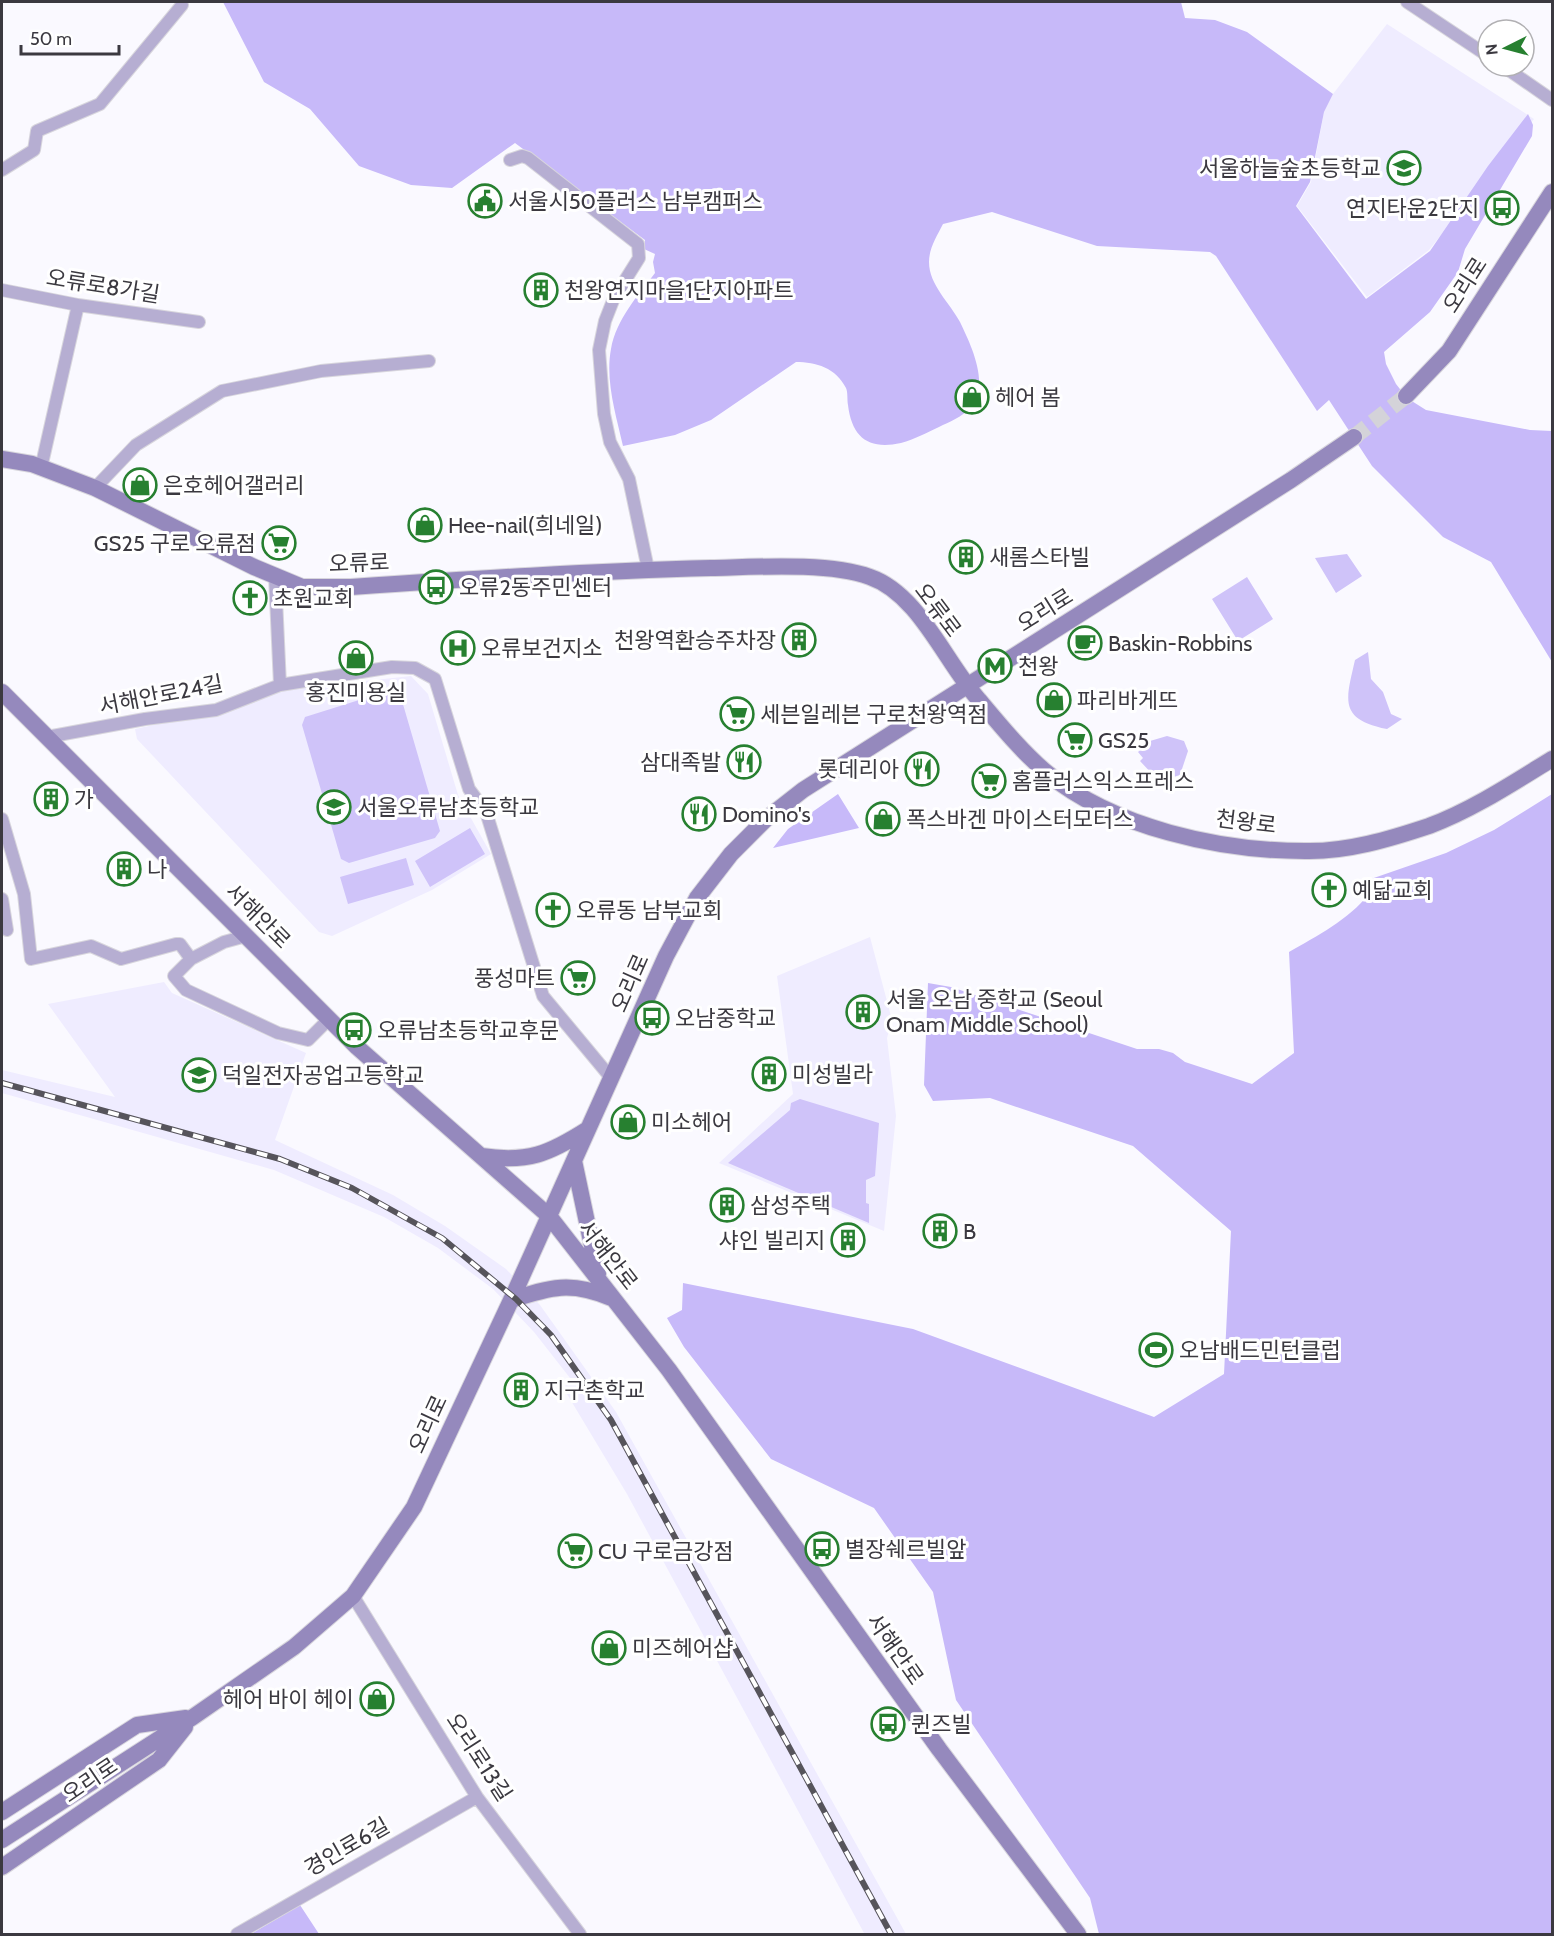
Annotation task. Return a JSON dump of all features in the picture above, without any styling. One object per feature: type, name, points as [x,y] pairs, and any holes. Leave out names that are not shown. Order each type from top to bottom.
[{"type":"main road","name":"오리로","points":[[1406,396],[1449,351],[1552,192]]},
{"type":"main road","name":"오리로","points":[[2,1840],[193,1717],[294,1647],[353,1596],[414,1507],[511,1300],[666,956],[697,898],[731,854],[766,819],[803,790],[1291,480],[1354,437]]},
{"type":"main road","name":"오류로","points":[[2,459],[41,468],[95,488],[302,587],[351,587],[648,569],[793,568],[844,571],[875,578],[906,598],[966,686]]},
{"type":"main road","name":"천왕로","points":[[966,686],[1030,756],[1070,790],[1148,826],[1225,843],[1307,852],[1340,849],[1388,839],[1432,825],[1473,806],[1552,759]]},
{"type":"main road","name":"서해안로","points":[[2,692],[329,1019],[549,1216],[669,1370],[939,1749],[1078,1935]]},
{"type":"main road","points":[[482,1156],[506,1160],[546,1154],[589,1129]]},
{"type":"main road","points":[[574,1161],[599,1280]]},
{"type":"main road","points":[[511,1300],[574,1286],[589,1288],[614,1299]]},
{"type":"main road","name":"오리로","points":[[2,1812],[137,1725],[193,1717]]},
{"type":"main road","name":"오리로","points":[[2,1868],[159,1760],[193,1717]]},
{"type":"street","points":[[1413,3],[1476,48]]},
{"type":"street","points":[[2,170],[34,150],[37,131],[100,104],[182,5]]},
{"type":"street","points":[[1520,78],[1552,100]]},
{"type":"street","points":[[510,160],[522,156],[528,158],[638,244],[639,258],[625,276],[604,321],[599,350],[604,414],[610,442],[629,479],[648,569]]},
{"type":"street","name":"오류로8가길","points":[[2,290],[78,305],[199,322]]},
{"type":"street","points":[[41,468],[78,305]]},
{"type":"street","points":[[95,488],[136,445],[180,415],[222,391],[321,371],[429,361]]},
{"type":"street","points":[[275,576],[280,685]]},
{"type":"street","name":"서해안로24길","points":[[47,737],[145,719],[216,710],[280,685],[392,667],[415,668],[435,679],[469,789],[486,812],[543,996],[612,1079]]},
{"type":"street","points":[[2,819],[24,894],[31,958],[92,946],[121,959],[180,944],[191,959]]},
{"type":"street","points":[[2,898],[7,930]]},
{"type":"street","points":[[246,936],[224,942],[191,959],[174,976],[186,990],[278,1033],[308,1040],[329,1019]]},
{"type":"street","name":"오리로13길","points":[[353,1596],[477,1797],[580,1935]]},
{"type":"street","name":"경인로6길","points":[[237,1935],[477,1797]]},
{"type":"shaded area","points":[[223,2],[1181,2],[1185,18],[1215,20],[1247,32],[1333,94],[1324,112],[1310,182],[1296,206],[1366,299],[1430,251],[1488,166],[1528,114],[1533,125],[1532,136],[1465,249],[1458,272],[1430,312],[1384,352],[1386,364],[1396,384],[1407,398],[1426,410],[1530,430],[1552,431],[1552,662],[1491,562],[1443,537],[1372,466],[1329,400],[1317,411],[1216,256],[1210,252],[1097,246],[992,212],[943,224],[930,252],[930,270],[936,286],[964,331],[974,354],[979,377],[976,399],[963,414],[901,443],[880,445],[871,443],[864,439],[853,426],[847,390],[842,381],[831,371],[818,365],[796,362],[711,420],[675,435],[623,446],[612,398],[609,373],[611,349],[623,318],[655,273],[653,262],[655,254],[644,249],[645,240],[515,143],[452,188],[411,185],[359,166],[310,109],[264,82]]},
{"type":"shaded area","name":"서울하늘숲초등학교","points":[[1387,24],[1534,119],[1429,250],[1367,297],[1297,206],[1311,182],[1324,112],[1333,94]]},
{"type":"shaded area","points":[[1347,554],[1362,576],[1336,593],[1315,558]]},
{"type":"shaded area","points":[[1247,577],[1273,619],[1238,641],[1212,599]]},
{"type":"shaded area","points":[[1368,652],[1371,679],[1383,692],[1391,714],[1402,719],[1387,729],[1360,720],[1349,706],[1349,686],[1355,660]]},
{"type":"shaded area","name":"서울오류남초등학교","points":[[411,676],[428,694],[458,795],[491,854],[432,890],[332,936],[319,932],[137,739],[135,729],[219,711],[284,690]]},
{"type":"shaded area","points":[[391,690],[400,694],[440,831],[435,838],[349,863],[341,859],[302,725],[305,717]]},
{"type":"shaded area","points":[[1167,736],[1184,741],[1188,751],[1180,775],[1164,780],[1155,777],[1140,761],[1143,758],[1138,752],[1150,741]]},
{"type":"shaded area","points":[[838,794],[859,828],[773,848],[788,829]]},
{"type":"shaded area","points":[[1552,794],[1552,1934],[1099,1934],[1090,1898],[956,1700],[933,1592],[874,1508],[771,1459],[684,1347],[667,1318],[682,1310],[683,1283],[913,1329],[1154,1417],[1224,1374],[1231,1231],[1133,1146],[990,1098],[933,1101],[924,1085],[928,983],[951,987],[1137,1049],[1159,1049],[1173,1053],[1185,1062],[1252,1084],[1294,1053],[1289,952],[1332,927],[1352,912],[1369,894],[1368,880],[1446,853],[1494,830]]},
{"type":"shaded area","points":[[470,828],[485,854],[430,887],[415,861]]},
{"type":"shaded area","points":[[406,858],[414,885],[348,904],[340,877]]},
{"type":"shaded area","points":[[870,937],[892,1020],[887,1038],[896,1116],[884,1231],[719,1163],[793,1094],[777,976]]},
{"type":"shaded area","points":[[164,982],[172,993],[306,1053],[275,1140],[393,1195],[445,1226],[506,1269],[540,1305],[616,1412],[906,1934],[864,1933],[627,1494],[564,1389],[570,1378],[534,1332],[493,1289],[438,1248],[384,1217],[274,1170],[2,1093],[2,1070],[115,1097],[48,1004]]},
{"type":"shaded area","points":[[800,1099],[879,1123],[875,1176],[866,1180],[869,1223],[728,1163],[790,1110],[791,1103]]},
{"type":"shaded area","points":[[300,1905],[319,1934],[251,1934]]},
{"type":"tunnel","points":[[1354,437],[1406,396]]},
{"type":"railway","points":[[2,1083],[280,1159],[352,1188],[442,1238],[516,1299],[551,1335],[611,1420],[891,1934]]},
{"type":"place","name":"서울하늘숲초등학교","points":[[1404,168]]},
{"type":"place","name":"서울시50플러스 남부캠퍼스","points":[[485,201]]},
{"type":"place","name":"연지타운2단지","points":[[1502,208]]},
{"type":"place","name":"천왕연지마을1단지아파트","points":[[541,290]]},
{"type":"place","name":"헤어 봄","points":[[972,397]]},
{"type":"place","name":"은호헤어갤러리","points":[[140,485]]},
{"type":"place","name":"Hee-nail(희네일)","points":[[425,525]]},
{"type":"place","name":"GS25 구로 오류점","points":[[279,543]]},
{"type":"place","name":"새롬스타빌","points":[[966,557]]},
{"type":"place","name":"오류2동주민센터","points":[[436,587]]},
{"type":"place","name":"초원교회","points":[[250,598]]},
{"type":"place","name":"천왕역환승주차장","points":[[799,640]]},
{"type":"place","name":"Baskin-Robbins","points":[[1085,643]]},
{"type":"place","name":"오류보건지소","points":[[458,648]]},
{"type":"place","name":"홍진미용실","points":[[356,658]]},
{"type":"place","name":"천왕","points":[[995,666]]},
{"type":"place","name":"파리바게뜨","points":[[1054,700]]},
{"type":"place","name":"세븐일레븐 구로천왕역점","points":[[737,714]]},
{"type":"place","name":"GS25","points":[[1075,740]]},
{"type":"place","name":"삼대족발","points":[[744,762]]},
{"type":"place","name":"롯데리아","points":[[922,769]]},
{"type":"place","name":"홈플러스익스프레스","points":[[989,781]]},
{"type":"place","name":"가","points":[[51,799]]},
{"type":"place","name":"서울오류남초등학교","points":[[334,807]]},
{"type":"place","name":"Domino's","points":[[699,814]]},
{"type":"place","name":"폭스바겐 마이스터모터스","points":[[883,819]]},
{"type":"place","name":"나","points":[[124,869]]},
{"type":"place","name":"예닮교회","points":[[1329,890]]},
{"type":"place","name":"오류동 남부교회","points":[[553,910]]},
{"type":"place","name":"풍성마트","points":[[578,978]]},
{"type":"place","name":"서울 오남 중학교 (Seoul Onam Middle School)","points":[[863,1012]]},
{"type":"place","name":"오남중학교","points":[[652,1018]]},
{"type":"place","name":"오류남초등학교후문","points":[[354,1030]]},
{"type":"place","name":"미성빌라","points":[[769,1074]]},
{"type":"place","name":"덕일전자공업고등학교","points":[[199,1075]]},
{"type":"place","name":"미소헤어","points":[[628,1122]]},
{"type":"place","name":"삼성주택","points":[[727,1205]]},
{"type":"place","name":"B","points":[[940,1231]]},
{"type":"place","name":"샤인 빌리지","points":[[848,1240]]},
{"type":"place","name":"오남배드민턴클럽","points":[[1156,1350]]},
{"type":"place","name":"지구촌학교","points":[[521,1390]]},
{"type":"place","name":"별장쉐르빌앞","points":[[822,1549]]},
{"type":"place","name":"CU 구로금강점","points":[[575,1551]]},
{"type":"place","name":"미즈헤어샵","points":[[609,1648]]},
{"type":"place","name":"헤어 바이 헤이","points":[[377,1699]]},
{"type":"place","name":"퀸즈빌","points":[[888,1724]]}]
